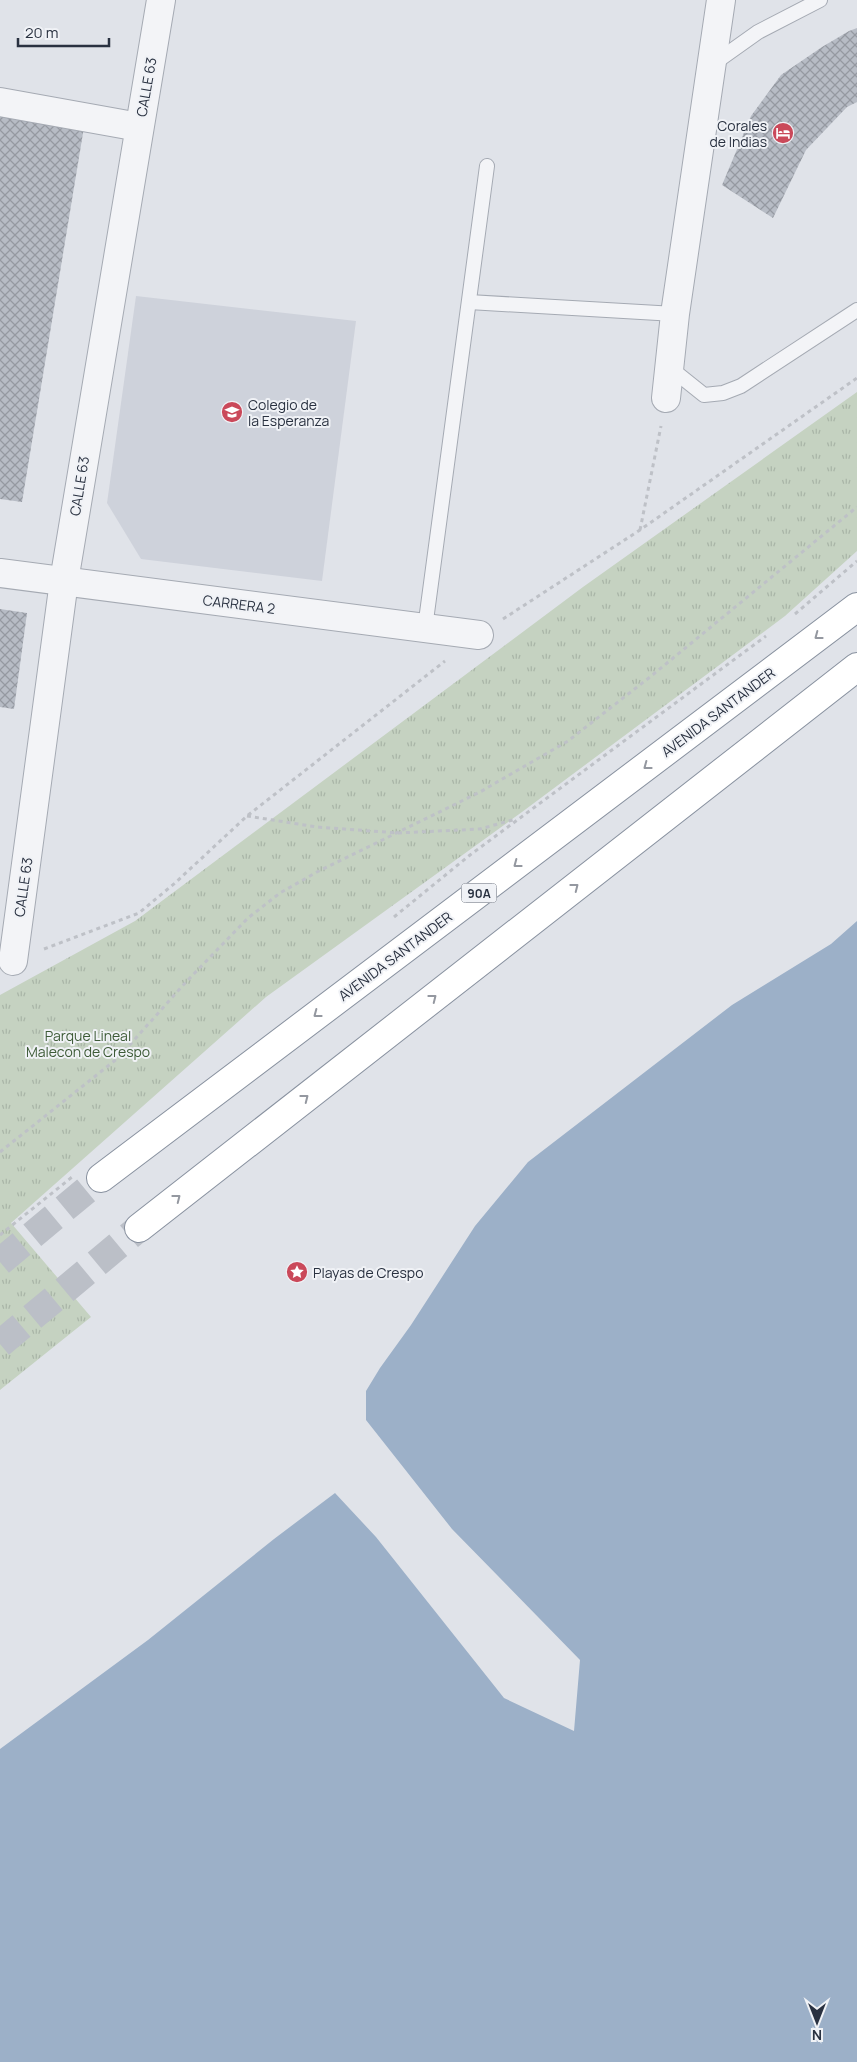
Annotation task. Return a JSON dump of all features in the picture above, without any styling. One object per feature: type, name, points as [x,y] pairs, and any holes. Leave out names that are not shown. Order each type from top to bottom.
[{"type":"highway","name":"AVENIDA SANTANDER","points":[[101,1178],[857,607]]},
{"type":"highway","points":[[138,1228],[857,667]]},
{"type":"street","name":"CALLE 63","points":[[7,963],[64,581],[161,0]]},
{"type":"street","points":[[666,398],[675,314],[721,0]]},
{"type":"street","points":[[0,102],[139,127]]},
{"type":"street","name":"CARRERA 2","points":[[0,573],[479,635]]},
{"type":"lane","points":[[713,64],[758,32],[820,0]]},
{"type":"lane","points":[[425,628],[487,166]]},
{"type":"lane","points":[[469,302],[675,314]]},
{"type":"lane","points":[[669,366],[704,395],[723,393],[741,386],[857,310]]},
{"type":"path","points":[[7,963],[138,914],[175,883],[247,816],[479,635],[640,530],[857,378]]},
{"type":"path","points":[[640,530],[666,398]]},
{"type":"path","points":[[0,1152],[118,1058],[186,982],[248,918],[280,893],[317,872],[480,792],[568,741],[857,507]]},
{"type":"path","points":[[247,816],[317,827],[398,833],[480,829],[520,818]]},
{"type":"shaded area","name":"Colegio de la Esperanza","points":[[136,296],[356,321],[322,581],[141,559],[107,503]]},
{"type":"green space","name":"Parque Lineal Malecon de Crespo","points":[[857,392],[857,551],[785,616],[522,812],[266,997],[11,1223],[91,1317],[0,1390],[0,995],[135,921],[583,587]]},
{"type":"water","points":[[857,921],[857,2062],[0,2062],[0,1749],[148,1640],[274,1539],[335,1493],[376,1537],[504,1698],[574,1731],[580,1660],[452,1529],[366,1420],[366,1391],[475,1226],[528,1162],[732,1005],[831,944]]},
{"type":"building","name":"Corales de Indias","points":[[857,28],[857,102],[847,107],[806,150],[773,218],[722,185],[751,116],[781,75],[822,47]]},
{"type":"building","points":[[0,107],[85,121],[22,502],[0,499]]},
{"type":"building","points":[[0,609],[27,613],[14,709],[0,707]]},
{"type":"tunnel","points":[[0,1262],[101,1178]]},
{"type":"tunnel","points":[[0,1344],[139,1228]]},
{"type":"place","name":"Corales de Indias","points":[[783,133]]},
{"type":"place","name":"Colegio de la Esperanza","points":[[232,412]]},
{"type":"place","name":"Playas de Crespo","points":[[297,1272]]}]
